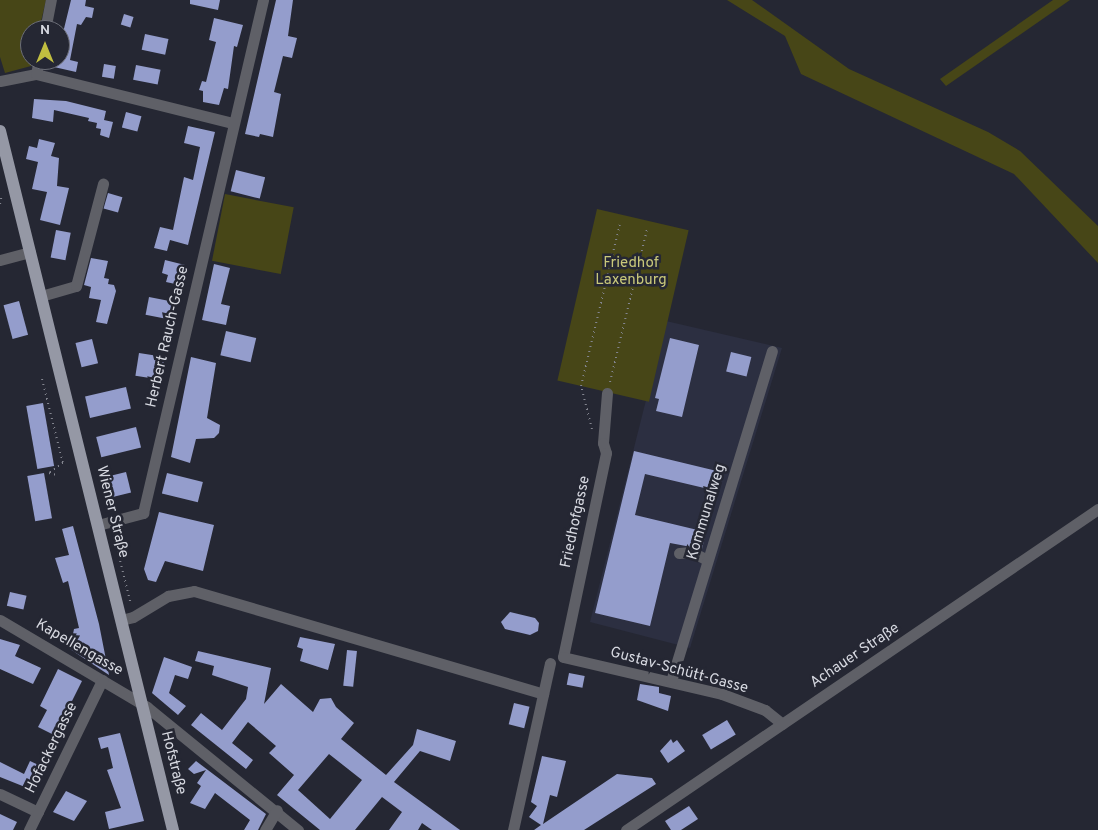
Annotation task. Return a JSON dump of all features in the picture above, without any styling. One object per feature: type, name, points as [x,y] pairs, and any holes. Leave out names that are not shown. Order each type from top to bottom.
[{"type":"main road","name":"Wiener Straße","points":[[0,131],[41,296],[104,523],[127,618],[141,704]]},
{"type":"main road","name":"Hofstraße","points":[[141,704],[173,830]]},
{"type":"street","points":[[47,20],[51,0]]},
{"type":"street","name":"Herbert Rauch-Gasse","points":[[104,523],[143,513],[232,123],[263,0]]},
{"type":"street","points":[[36,74],[37,70]]},
{"type":"street","points":[[0,81],[36,74],[232,123]]},
{"type":"street","points":[[41,296],[76,286],[103,184]]},
{"type":"street","points":[[0,260],[30,252]]},
{"type":"street","name":"Kommunalweg","points":[[671,681],[703,559],[772,351]]},
{"type":"street","name":"Friedhofgasse","points":[[563,657],[606,453],[604,443],[607,393]]},
{"type":"street","name":"Achauer Straße","points":[[630,829],[1098,509]]},
{"type":"street","points":[[675,552],[694,560],[703,559]]},
{"type":"street","points":[[127,618],[168,596],[194,592],[543,694]]},
{"type":"street","name":"Kapellengasse","points":[[0,620],[141,704]]},
{"type":"street","name":"Gustav-Schütt-Gasse","points":[[563,657],[722,694],[765,710],[782,724]]},
{"type":"street","points":[[513,830],[550,663]]},
{"type":"street","name":"Hofackergasse","points":[[29,830],[102,680]]},
{"type":"street","points":[[141,704],[277,810],[298,830]]},
{"type":"street","points":[[0,794],[38,812]]},
{"type":"street","points":[[265,830],[277,810]]},
{"type":"path","points":[[0,204],[2,194]]},
{"type":"path","points":[[604,443],[589,425],[581,386],[620,223]]},
{"type":"path","points":[[607,393],[647,229]]},
{"type":"path","points":[[42,379],[63,463],[49,473],[56,475]]},
{"type":"path","points":[[104,523],[127,618]]},
{"type":"shaded area","points":[[666,321],[782,348],[690,648],[590,622]]},
{"type":"green space","points":[[0,0],[46,0],[41,20],[20,20],[20,69],[5,73],[0,57]]},
{"type":"green space","points":[[727,0],[752,0],[849,69],[988,132],[1020,151],[1098,226],[1098,263],[1014,174],[801,74],[785,36]]},
{"type":"green space","points":[[1053,0],[1070,0],[946,86],[940,79]]},
{"type":"green space","points":[[225,194],[294,207],[281,274],[212,261]]},
{"type":"green space","name":"Friedhof Laxenburg","points":[[597,209],[689,230],[649,402],[557,380]]},
{"type":"building","points":[[71,0],[86,0],[85,6],[94,8],[92,18],[86,17],[81,25],[77,24],[70,60],[70,20],[66,20]]},
{"type":"building","points":[[190,0],[220,0],[218,10],[190,4]]},
{"type":"building","points":[[276,0],[293,0],[288,36],[297,38],[292,58],[283,56],[274,92],[281,94],[273,137],[260,134],[259,137],[245,134]]},
{"type":"building","points":[[124,14],[134,17],[130,27],[121,25]]},
{"type":"building","points":[[214,18],[243,25],[237,47],[234,46],[228,89],[224,88],[219,105],[203,102],[203,91],[199,90],[202,81],[206,82],[216,42],[209,40]]},
{"type":"building","points":[[145,34],[168,39],[165,55],[142,50]]},
{"type":"building","points":[[70,60],[78,62],[76,72],[67,70],[70,70]]},
{"type":"building","points":[[104,64],[116,66],[114,79],[102,77]]},
{"type":"building","points":[[136,65],[161,70],[158,84],[133,80]]},
{"type":"building","points":[[34,99],[66,101],[106,111],[104,120],[113,122],[109,138],[100,135],[101,129],[96,128],[97,123],[88,121],[89,118],[54,110],[53,122],[32,118]]},
{"type":"building","points":[[126,112],[141,116],[137,132],[122,127]]},
{"type":"building","points":[[188,126],[215,132],[188,245],[170,240],[167,251],[154,248],[160,227],[173,230],[184,177],[193,180],[200,147],[184,143]]},
{"type":"building","points":[[39,139],[55,143],[51,156],[59,158],[57,186],[69,188],[60,225],[40,220],[47,192],[32,189],[38,162],[26,159],[29,146],[37,148]]},
{"type":"building","points":[[236,170],[265,177],[260,199],[231,191]]},
{"type":"building","points":[[108,193],[122,197],[118,213],[104,208]]},
{"type":"building","points":[[56,230],[71,233],[65,260],[51,257]]},
{"type":"building","points":[[91,258],[108,261],[104,278],[109,279],[108,284],[114,285],[116,291],[107,324],[96,322],[101,300],[89,298],[91,287],[84,285]]},
{"type":"building","points":[[165,260],[185,265],[180,285],[166,282],[168,275],[162,273]]},
{"type":"building","points":[[214,264],[230,268],[221,304],[230,306],[226,325],[202,320]]},
{"type":"building","points":[[149,297],[175,302],[171,320],[146,315]]},
{"type":"building","points":[[19,301],[28,335],[13,339],[4,305]]},
{"type":"building","points":[[226,331],[256,338],[251,362],[220,355]]},
{"type":"building","points":[[670,338],[699,345],[682,417],[656,411],[659,399],[655,398]]},
{"type":"building","points":[[92,339],[98,363],[82,367],[76,343]]},
{"type":"building","points":[[731,352],[751,357],[747,376],[726,371]]},
{"type":"building","points":[[139,353],[165,357],[161,380],[135,376]]},
{"type":"building","points":[[191,357],[216,363],[207,418],[220,425],[219,433],[214,438],[196,439],[190,463],[171,457]]},
{"type":"building","points":[[126,387],[131,408],[90,418],[85,396]]},
{"type":"building","points":[[43,403],[54,466],[37,469],[26,406]]},
{"type":"building","points":[[136,427],[141,447],[101,457],[96,437]]},
{"type":"building","points":[[634,451],[721,472],[717,491],[645,474],[635,515],[706,532],[702,549],[670,543],[650,626],[595,613]]},
{"type":"building","points":[[126,472],[131,492],[111,497],[106,477]]},
{"type":"building","points":[[44,473],[52,518],[35,521],[27,476]]},
{"type":"building","points":[[167,473],[203,482],[198,502],[162,493]]},
{"type":"building","points":[[159,512],[214,525],[203,571],[165,561],[156,582],[148,580],[144,569]]},
{"type":"building","points":[[73,526],[99,624],[109,675],[70,649],[74,629],[79,628],[68,581],[63,583],[55,558],[69,555],[62,529]]},
{"type":"building","points":[[10,592],[27,596],[23,609],[7,606]]},
{"type":"building","points":[[510,612],[535,618],[539,623],[538,631],[530,635],[505,629],[501,622]]},
{"type":"building","points":[[300,637],[335,644],[328,670],[300,661],[303,649],[297,647]]},
{"type":"building","points":[[0,639],[20,645],[15,656],[41,668],[33,684],[0,669]]},
{"type":"building","points":[[347,650],[357,651],[353,687],[343,686]]},
{"type":"building","points":[[198,651],[271,668],[264,704],[281,684],[313,712],[320,699],[331,698],[336,707],[354,723],[341,739],[386,775],[413,745],[417,729],[456,741],[450,761],[420,751],[394,782],[460,830],[432,830],[422,823],[418,830],[389,830],[402,812],[382,797],[355,830],[320,830],[277,795],[294,775],[269,753],[276,746],[248,722],[232,743],[253,760],[246,769],[191,725],[201,713],[222,730],[246,699],[248,687],[212,675],[214,666],[195,661]],"holes":[[[329,754],[362,780],[330,819],[298,790]]]},
{"type":"building","points":[[164,657],[192,667],[188,679],[175,675],[169,693],[186,706],[178,715],[152,693]]},
{"type":"building","points":[[58,669],[82,681],[62,721],[65,723],[58,737],[38,727],[47,710],[40,706]]},
{"type":"building","points":[[569,673],[585,676],[582,688],[567,685]]},
{"type":"building","points":[[640,684],[659,687],[659,693],[671,696],[668,711],[637,700]]},
{"type":"building","points":[[514,703],[530,707],[524,728],[509,724]]},
{"type":"building","points":[[727,720],[736,735],[711,750],[702,735]]},
{"type":"building","points":[[120,733],[144,821],[109,829],[105,812],[121,808],[107,770],[113,768],[108,747],[101,749],[98,738]]},
{"type":"building","points":[[671,739],[673,743],[677,740],[685,751],[668,763],[660,751]]},
{"type":"building","points":[[542,756],[566,761],[557,797],[550,795],[543,824],[617,774],[652,778],[656,784],[584,830],[534,830],[541,825],[529,817],[537,806],[531,802]]},
{"type":"building","points":[[30,761],[45,768],[35,791],[0,777],[0,762],[24,774]]},
{"type":"building","points":[[196,761],[266,814],[258,830],[244,830],[250,820],[215,793],[205,809],[190,803],[201,786],[197,783],[206,770],[194,774],[188,769]]},
{"type":"building","points":[[66,791],[87,801],[74,821],[53,812]]},
{"type":"building","points":[[689,806],[698,819],[681,830],[671,830],[665,821]]},
{"type":"building","points":[[0,814],[17,822],[13,830],[0,830]]}]
